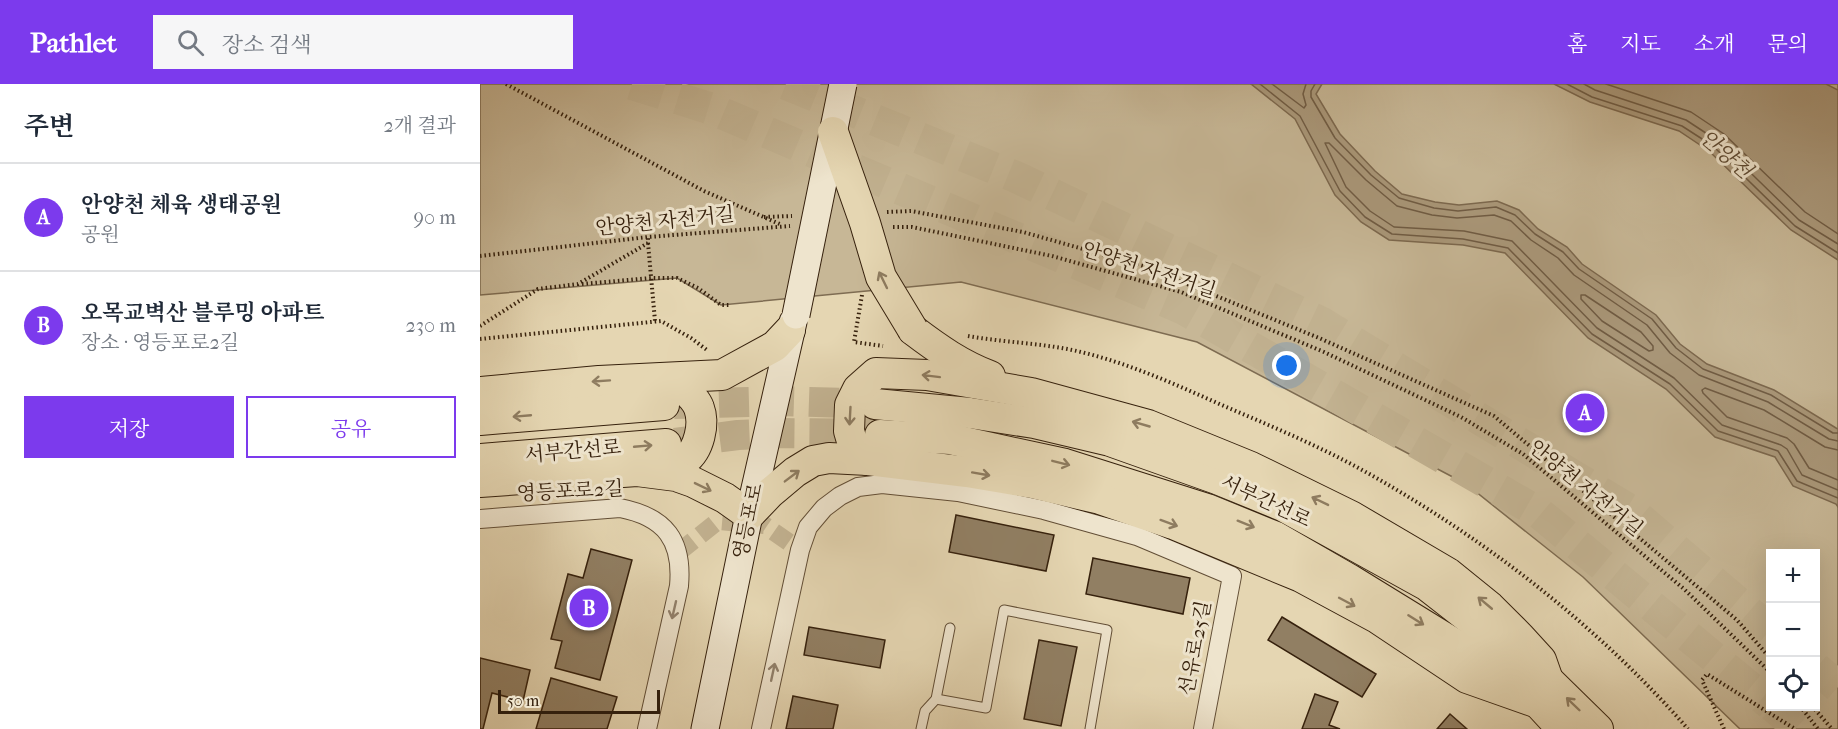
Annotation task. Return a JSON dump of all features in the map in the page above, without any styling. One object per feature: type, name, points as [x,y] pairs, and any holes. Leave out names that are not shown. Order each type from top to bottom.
[{"type":"main road","name":"영등포로","points":[[705,729],[843,84]]},
{"type":"main road","points":[[833,132],[865,222],[881,277],[913,330],[938,349],[968,367],[1031,393]]},
{"type":"main road","points":[[480,392],[638,379],[722,375],[775,346],[793,323]]},
{"type":"main road","points":[[876,374],[927,375],[1031,393],[1148,425],[1251,467],[1380,532],[1448,573],[1490,607],[1541,660],[1543,691],[1467,678],[1377,618],[1301,578],[1173,524],[1100,499],[1032,483],[968,472],[874,447],[854,448],[849,431],[850,405],[858,389],[876,374]]},
{"type":"main road","points":[[480,482],[671,468],[687,459],[698,445],[700,409],[684,388],[674,384],[638,379]]},
{"type":"main road","name":"서부간선로","points":[[874,404],[970,413],[1034,423],[1110,441],[1217,479],[1283,506],[1426,585],[1543,691],[1598,729]]},
{"type":"main road","name":"서부간선로","points":[[480,420],[664,405]]},
{"type":"main road","name":"서부간선로","points":[[480,459],[666,444]]},
{"type":"main road","points":[[637,471],[676,476],[693,482],[725,498],[749,515],[770,493],[795,472],[813,461],[874,447]]},
{"type":"main road","name":"서부간선로","points":[[1543,691],[1562,729]]},
{"type":"street","name":"선유로25길","points":[[761,729],[800,550],[808,527],[824,508],[840,496],[858,487],[882,484],[958,492],[1044,510],[1137,536],[1232,576],[1203,729]]},
{"type":"street","name":"영등포로2길","points":[[480,519],[620,508],[640,512],[669,534],[679,552],[681,568],[679,586],[647,729]]},
{"type":"lane","points":[[936,699],[986,708],[1004,610],[1095,627],[1107,630],[1090,729]]},
{"type":"lane","points":[[921,729],[925,711],[936,699],[950,628]]},
{"type":"path","points":[[506,84],[705,191],[783,225]]},
{"type":"path","points":[[877,212],[910,211],[1012,230],[1143,266],[1319,338],[1494,416],[1737,620],[1769,657]]},
{"type":"path","points":[[764,217],[798,216]]},
{"type":"path","name":"안양천 자전거길","points":[[480,256],[648,237],[783,225],[794,226]]},
{"type":"path","name":"안양천 자전거길","points":[[891,227],[912,227],[1052,256],[1181,292],[1324,352],[1461,417],[1523,454],[1684,589],[1766,668]]},
{"type":"path","points":[[648,237],[655,321]]},
{"type":"path","points":[[578,285],[648,243]]},
{"type":"path","points":[[480,326],[538,289],[651,278],[677,278],[698,288],[721,305],[732,305]]},
{"type":"path","points":[[854,342],[861,295]]},
{"type":"path","points":[[480,339],[661,321],[714,354]]},
{"type":"path","points":[[1724,729],[1702,680],[1707,674],[1795,729]]},
{"type":"path","points":[[1804,711],[1818,729]]},
{"type":"path","points":[[1816,711],[1832,729]]},
{"type":"shaded area","points":[[480,84],[1838,84],[1838,729],[1740,729],[1583,577],[1466,484],[1197,342],[961,282],[721,305],[677,278],[480,295]]},
{"type":"water","points":[[1251,84],[1322,84],[1316,94],[1340,134],[1375,171],[1402,194],[1459,205],[1497,201],[1519,210],[1538,229],[1567,247],[1582,264],[1656,315],[1680,344],[1707,364],[1774,390],[1838,429],[1838,507],[1836,504],[1793,486],[1775,457],[1715,437],[1666,389],[1588,338],[1505,253],[1463,245],[1389,240],[1361,222],[1335,195],[1295,119]]},
{"type":"water","name":"안양천","points":[[1554,84],[1826,84],[1838,90],[1838,260],[1791,230],[1709,151],[1679,131],[1590,102]]},
{"type":"building","points":[[956,515],[1054,535],[1046,571],[949,552]]},
{"type":"building","points":[[591,549],[632,560],[600,680],[555,668],[562,641],[551,639],[568,574],[583,578]]},
{"type":"building","points":[[1093,558],[1190,578],[1183,614],[1086,594]]},
{"type":"building","points":[[1282,617],[1376,674],[1362,697],[1268,640]]},
{"type":"building","points":[[809,627],[885,640],[880,668],[804,655]]},
{"type":"building","points":[[1039,640],[1077,647],[1061,726],[1024,719]]},
{"type":"building","points":[[480,658],[530,670],[523,701],[492,693],[483,729],[480,729]]},
{"type":"building","points":[[551,678],[617,697],[607,729],[536,729]]},
{"type":"building","points":[[1315,694],[1338,702],[1329,725],[1340,729],[1302,729]]},
{"type":"building","points":[[793,696],[838,705],[833,729],[786,729]]},
{"type":"building","points":[[1450,714],[1467,729],[1437,729]]},
{"type":"tunnel","points":[[632,84],[712,109],[1184,309],[1538,512],[1766,701]]},
{"type":"tunnel","points":[[786,84],[1016,177],[1322,323],[1631,511],[1766,627]]},
{"type":"tunnel","points":[[674,404],[782,401],[875,404]]},
{"type":"tunnel","points":[[675,443],[738,435],[782,433],[875,434]]},
{"type":"tunnel","points":[[679,552],[718,521],[764,525],[800,550]]},
{"type":"tunnel","points":[[1820,671],[1838,687]]},
{"type":"tunnel","points":[[1779,711],[1799,729]]},
{"type":"place","name":"안양천 체육 생태공원","points":[[1585,413]]},
{"type":"place","name":"오목교벽산 블루밍 아파트","points":[[589,608]]}]
